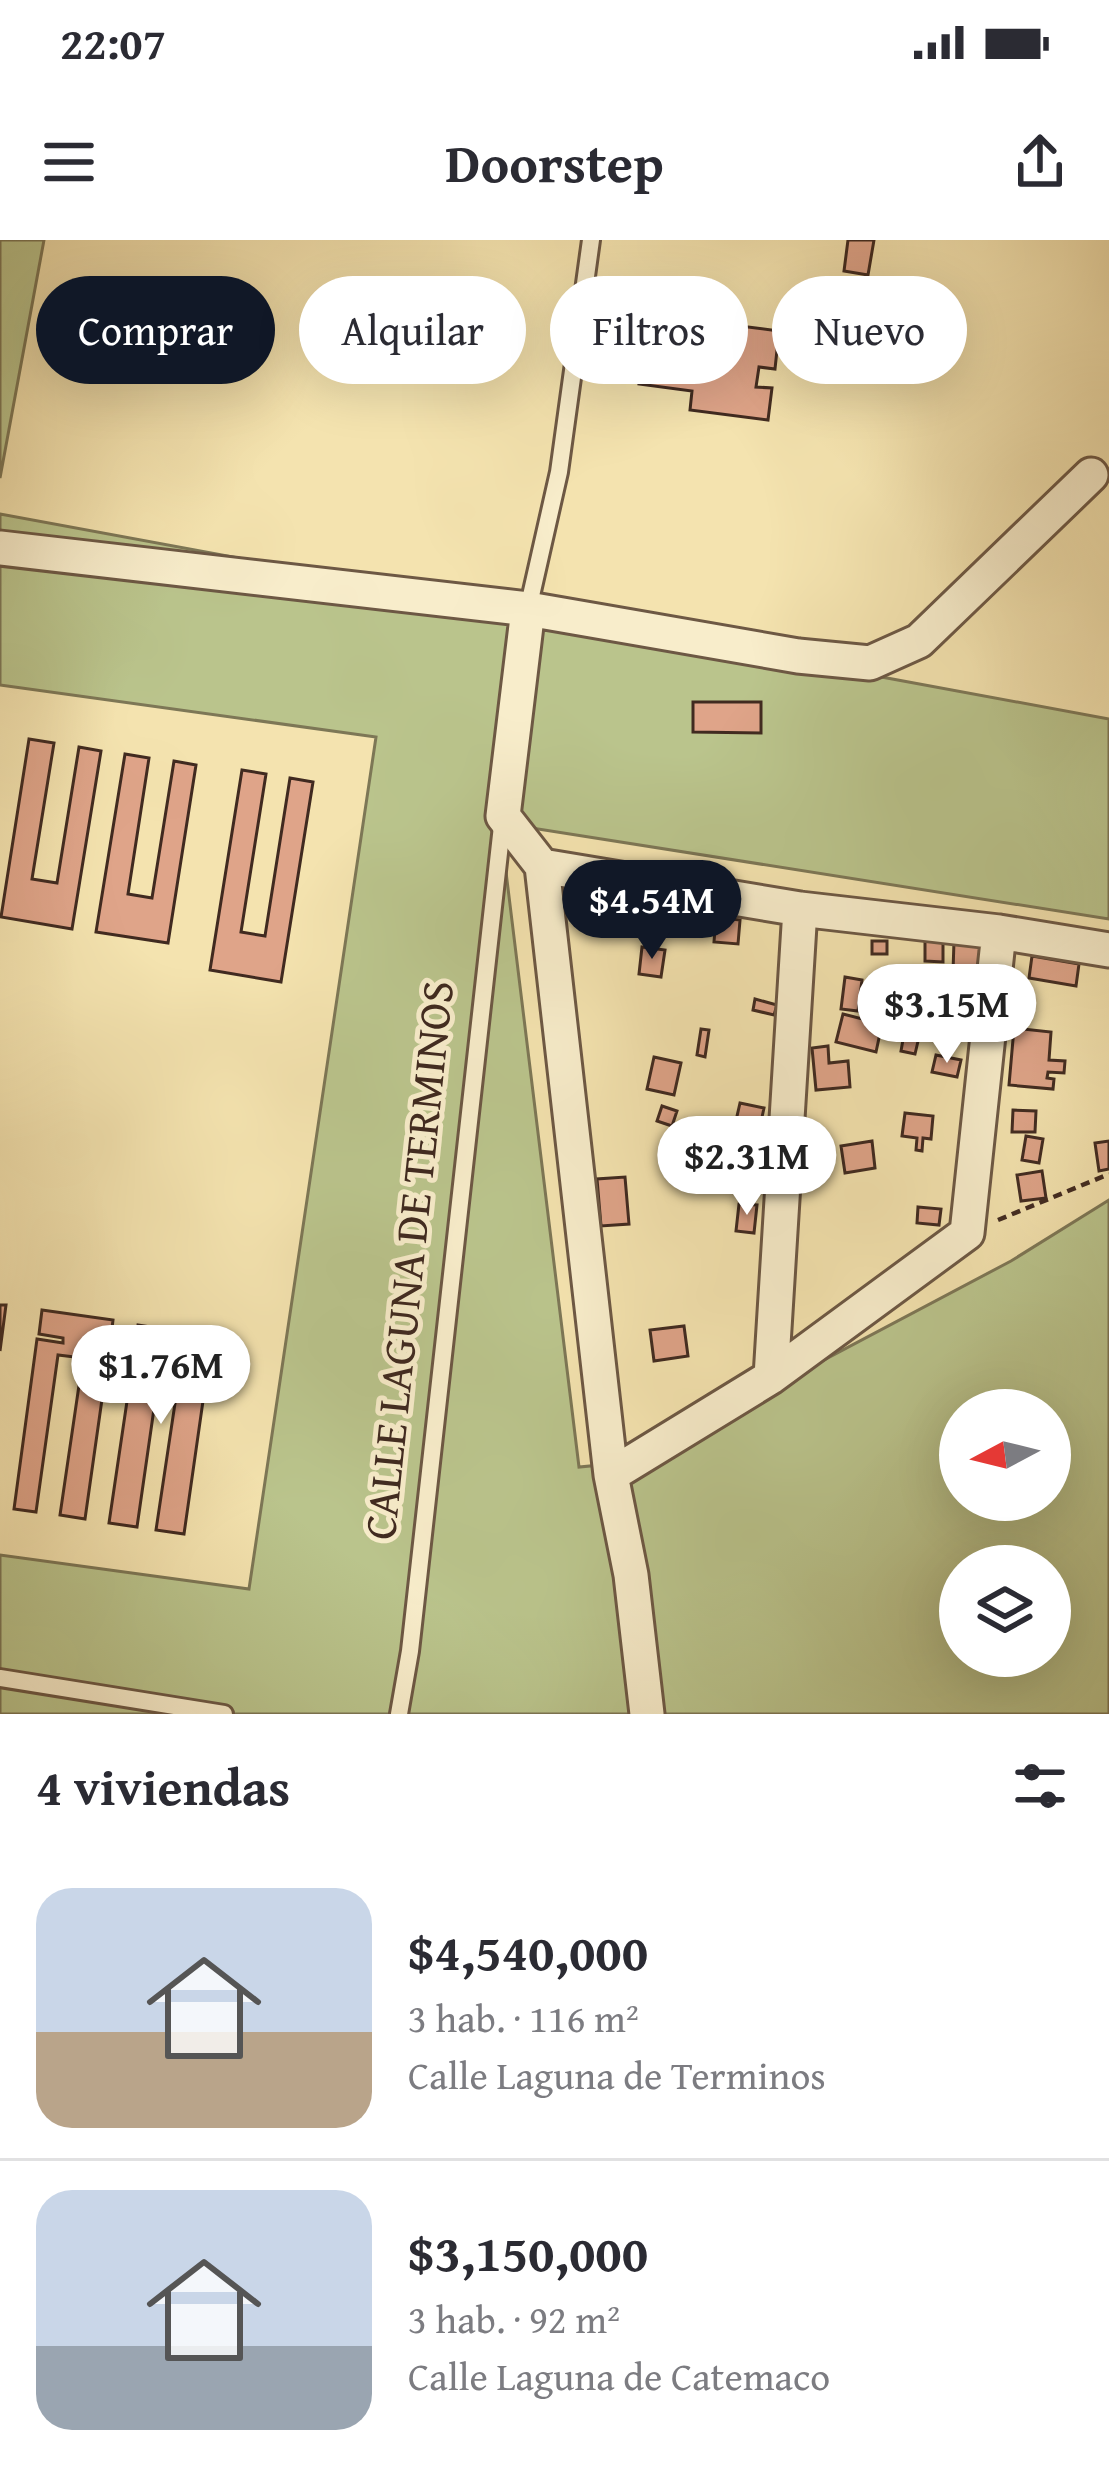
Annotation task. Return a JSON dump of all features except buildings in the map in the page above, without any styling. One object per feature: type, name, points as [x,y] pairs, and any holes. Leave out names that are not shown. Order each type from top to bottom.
[{"type":"street","points":[[0,548],[528,609],[798,656],[870,663],[919,641],[1091,476]]},
{"type":"street","name":"CALLE LAGUNA DE TERMINOS","points":[[503,816],[528,609]]},
{"type":"street","points":[[503,816],[542,866],[611,1475],[631,1575],[647,1714]]},
{"type":"street","points":[[542,866],[800,908],[1109,950]]},
{"type":"street","points":[[771,1377],[800,908]]},
{"type":"street","points":[[611,1475],[771,1377],[967,1233],[999,932]]},
{"type":"lane","points":[[528,609],[559,472],[591,240]]},
{"type":"lane","name":"CALLE LAGUNA DE TERMINOS","points":[[399,1714],[413,1628],[503,816]]},
{"type":"lane","points":[[0,1678],[224,1714]]},
{"type":"path","points":[[967,1233],[1109,1174]]},
{"type":"green space","points":[[0,240],[44,240],[36,276],[0,478]]},
{"type":"green space","points":[[0,514],[1109,719],[1109,919],[500,823],[579,1467],[631,1462],[1011,1261],[1109,1200],[1109,1714],[0,1714],[0,1555],[249,1589],[376,737],[0,685]]}]
